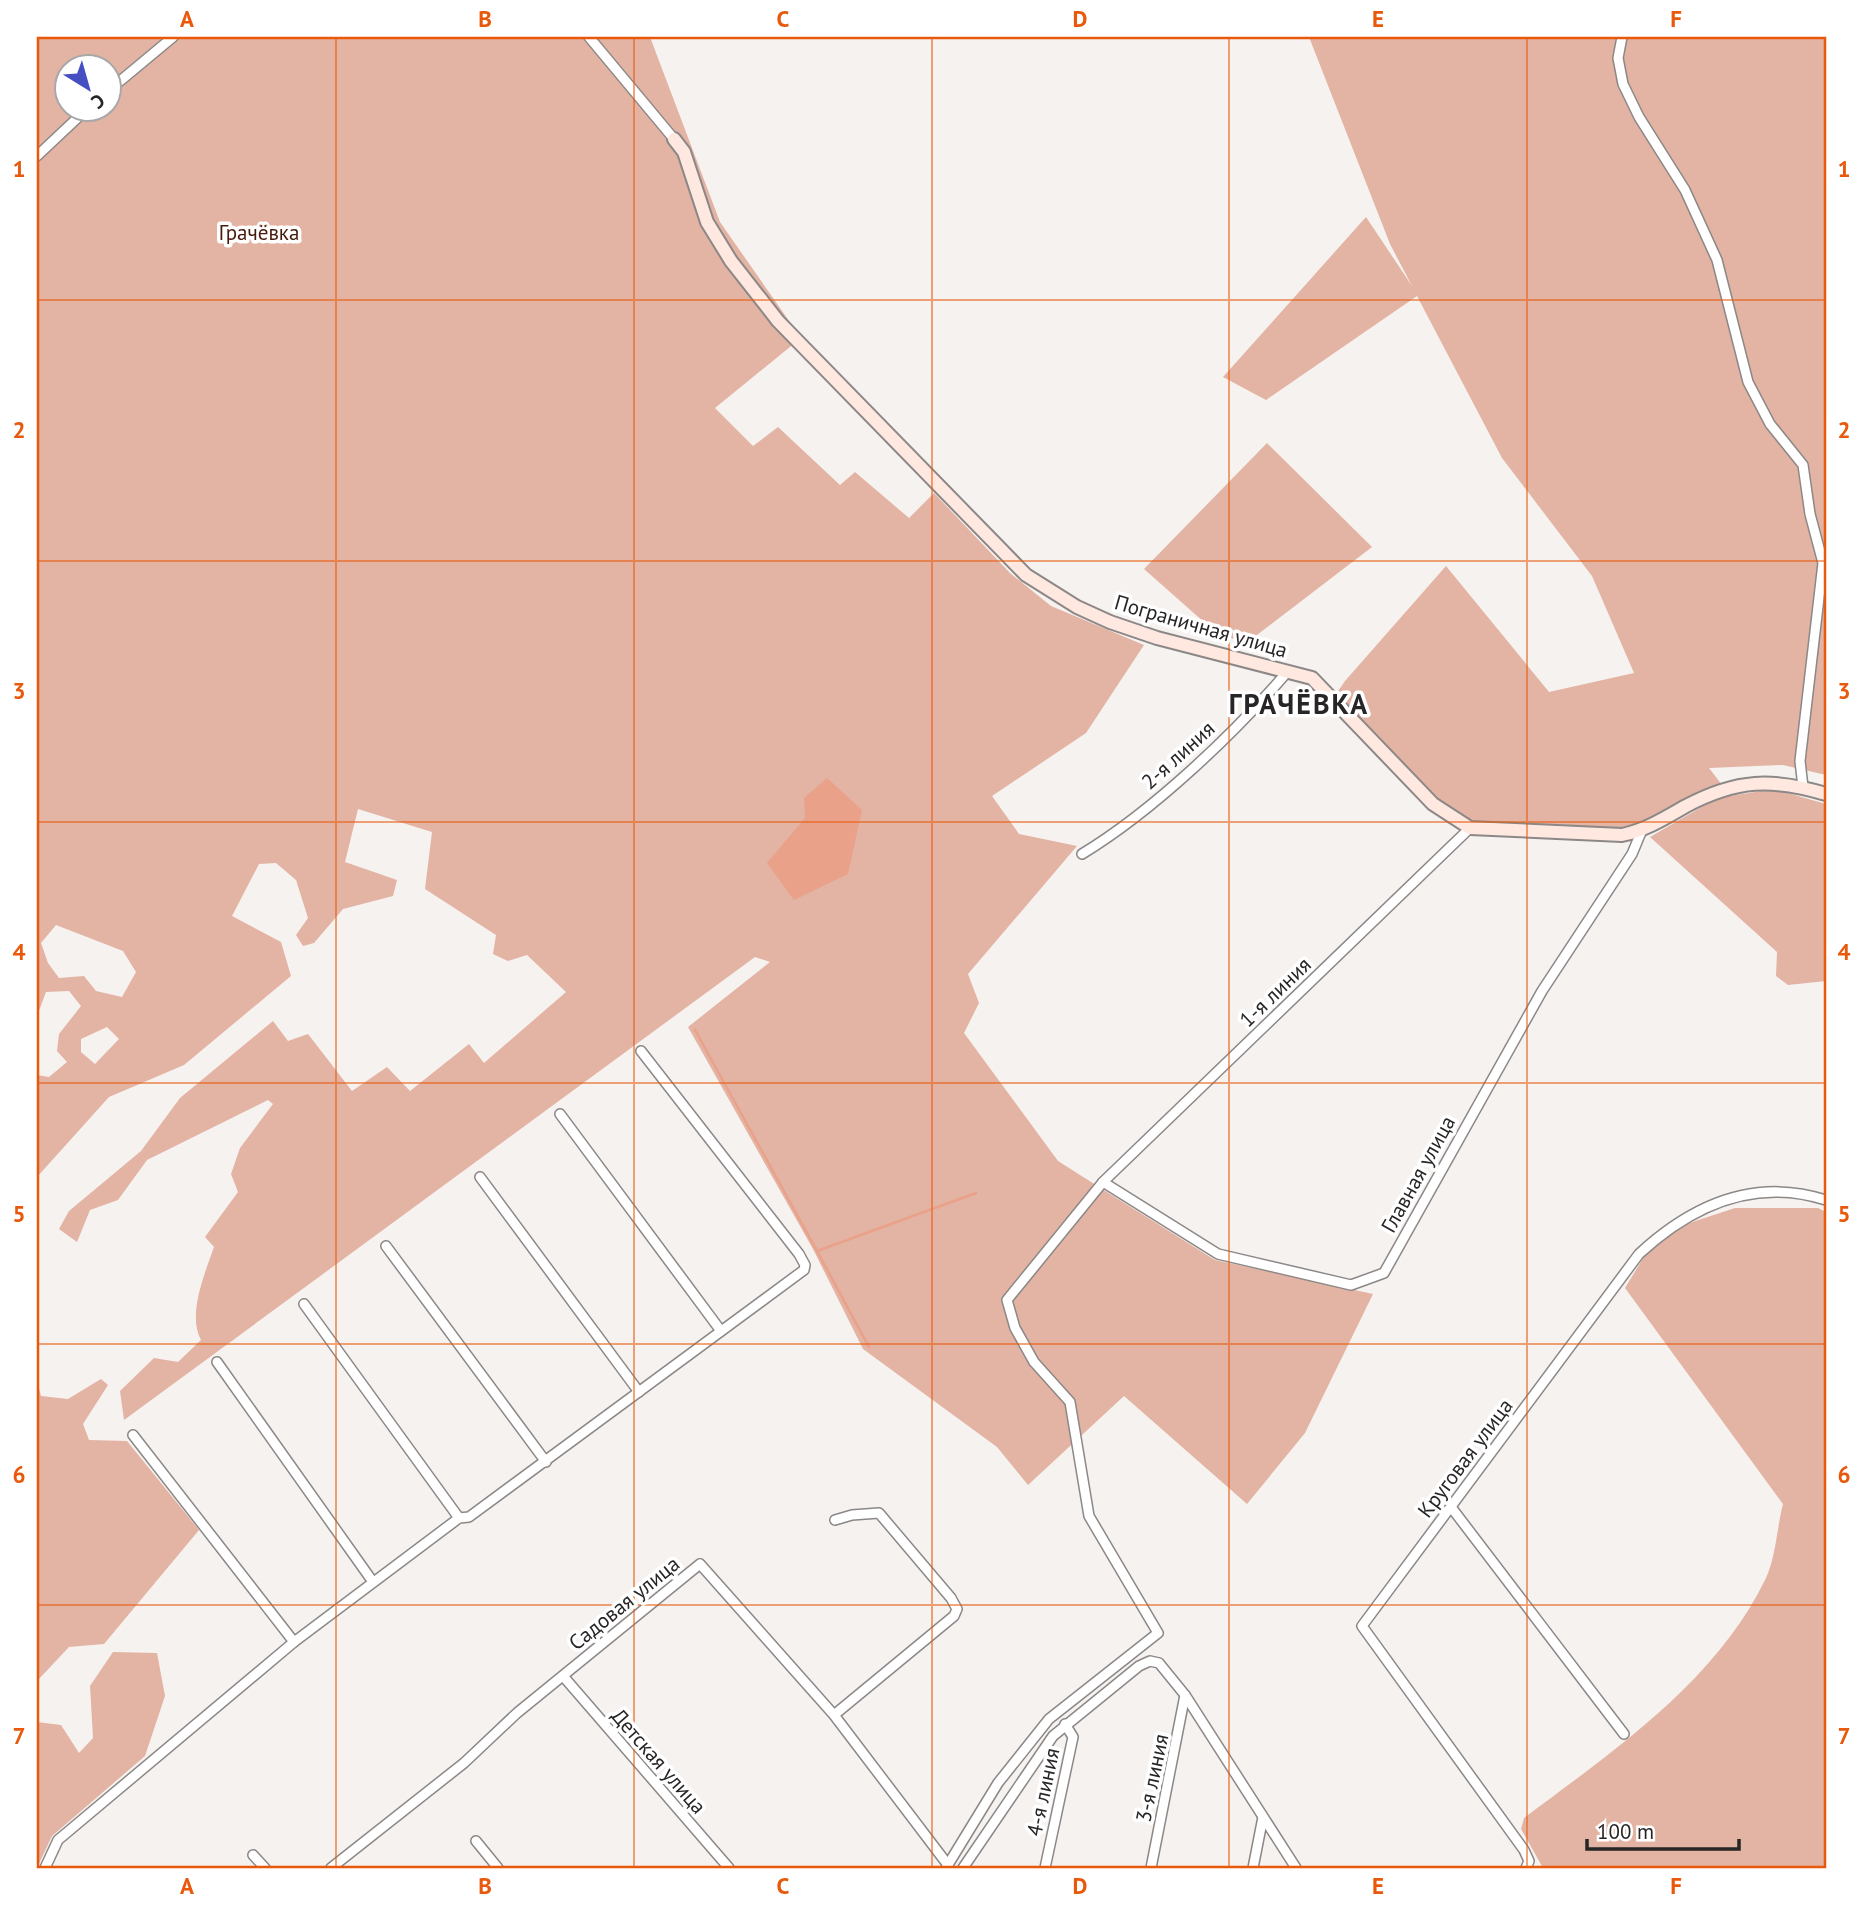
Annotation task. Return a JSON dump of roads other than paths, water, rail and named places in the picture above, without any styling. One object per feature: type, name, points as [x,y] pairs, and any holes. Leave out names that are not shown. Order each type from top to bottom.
[{"type":"street","points":[[122,79],[173,37]]},
{"type":"street","points":[[589,37],[674,139]]},
{"type":"street","points":[[1622,37],[1618,58],[1623,85],[1639,117],[1685,190],[1717,260],[1748,382],[1770,425],[1803,464],[1810,514],[1823,564],[1800,761],[1803,787]]},
{"type":"street","points":[[37,156],[73,122]]},
{"type":"street","name":"Пограничная улица","points":[[674,139],[684,152],[708,222],[731,261],[778,321],[1011,560],[1045,588],[1099,617],[1157,638],[1311,678],[1433,804],[1471,828],[1622,835],[1642,830],[1725,789],[1759,782],[1803,787],[1826,794]]},
{"type":"street","name":"2-я линия","points":[[1082,854],[1131,821],[1256,709],[1289,671]]},
{"type":"street","name":"1-я линия","points":[[947,1867],[998,1783],[1048,1719],[1158,1633],[1089,1516],[1070,1402],[1034,1362],[1015,1328],[1007,1300],[1103,1182],[1471,828]]},
{"type":"street","name":"Главная улица","points":[[1103,1182],[1218,1254],[1351,1284],[1384,1273],[1542,990],[1632,854],[1642,830]]},
{"type":"street","points":[[45,1868],[58,1840],[293,1642],[459,1518],[469,1517],[800,1275],[805,1265],[641,1051]]},
{"type":"street","points":[[560,1114],[721,1331]]},
{"type":"street","points":[[480,1177],[639,1392]]},
{"type":"street","name":"Круговая улица","points":[[1526,1868],[1529,1861],[1524,1850],[1362,1626],[1639,1254],[1667,1228],[1698,1210],[1726,1199],[1756,1193],[1787,1192],[1826,1200]]},
{"type":"street","points":[[386,1245],[546,1462]]},
{"type":"street","points":[[304,1304],[459,1518]]},
{"type":"street","points":[[217,1362],[373,1582]]},
{"type":"street","points":[[133,1435],[293,1642]]},
{"type":"street","points":[[1451,1507],[1624,1734]]},
{"type":"street","points":[[834,1715],[954,1616],[957,1609],[951,1598],[879,1513],[852,1515],[835,1521]]},
{"type":"street","name":"Садовая улица","points":[[331,1868],[464,1763],[517,1713],[700,1564],[766,1642],[834,1715],[947,1867]]},
{"type":"street","points":[[963,1868],[1053,1736],[1139,1665],[1150,1661],[1159,1663],[1185,1695],[1296,1868]]},
{"type":"street","name":"Детская улица","points":[[563,1676],[729,1868]]},
{"type":"street","name":"3-я линия","points":[[1151,1868],[1185,1695]]},
{"type":"street","name":"4-я линия","points":[[1045,1868],[1073,1737],[1065,1724]]},
{"type":"street","points":[[1253,1868],[1264,1817]]},
{"type":"street","points":[[475,1842],[498,1868]]},
{"type":"street","points":[[253,1855],[265,1868]]},
{"type":"waterway","points":[[695,1030],[817,1251],[976,1193]]},
{"type":"waterway","points":[[817,1251],[869,1347]]},
{"type":"district","name":"ГРАЧЁВКА","points":[[1299,703]]},
{"type":"park label","name":"Грачёвка","points":[[259,232]]}]
